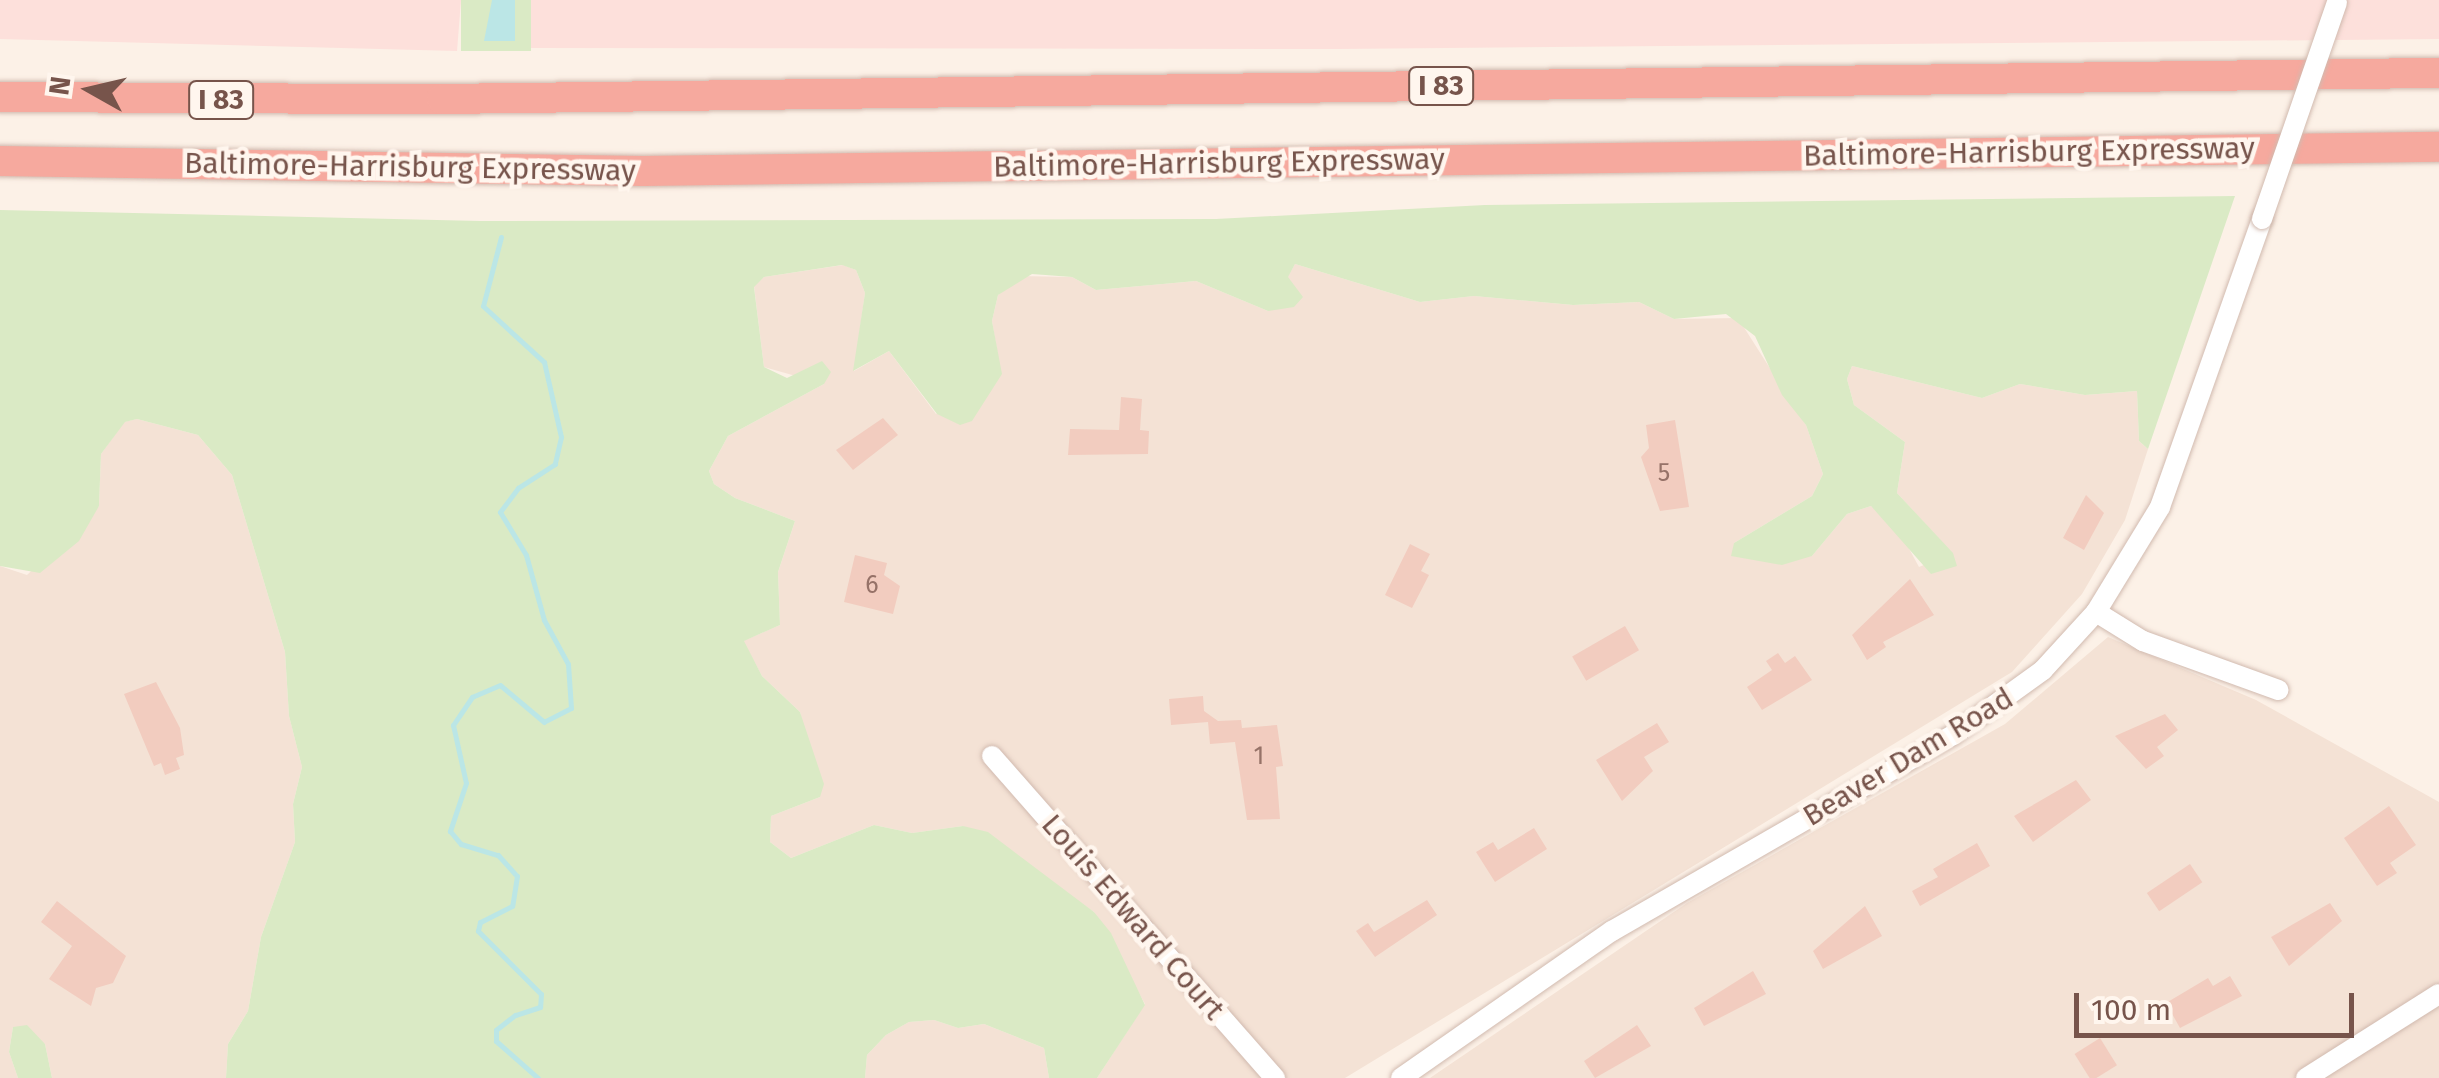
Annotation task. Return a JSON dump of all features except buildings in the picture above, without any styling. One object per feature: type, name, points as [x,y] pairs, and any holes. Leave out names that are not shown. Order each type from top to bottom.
[{"type":"highway","name":"I 83","points":[[0,98],[442,99],[2439,73]]},
{"type":"highway","points":[[0,78],[442,99]]},
{"type":"highway","name":"Baltimore-Harrisburg Expressway","points":[[0,161],[643,171],[2439,146]]},
{"type":"street","name":"Beaver Dam Road","points":[[1401,1078],[1612,931],[2010,697],[2096,612],[2160,507],[2338,1]]},
{"type":"street","points":[[2096,612],[2144,641],[2278,690]]},
{"type":"street","name":"Louis Edward Court","points":[[992,756],[1274,1078]]},
{"type":"street","points":[[2306,1078],[2439,994]]},
{"type":"shaded area","points":[[0,0],[461,0],[457,51],[0,39]]},
{"type":"shaded area","points":[[531,0],[2439,0],[2439,39],[1339,49],[531,48]]},
{"type":"shaded area","points":[[1295,264],[1420,302],[1474,296],[1573,305],[1639,302],[1674,319],[1738,318],[1806,425],[1823,474],[1812,496],[1734,543],[1812,556],[1847,514],[1871,506],[1900,532],[1919,567],[1952,553],[1897,493],[1905,442],[1854,405],[1847,379],[1852,366],[1982,398],[2020,384],[2085,395],[2137,391],[2139,441],[2148,449],[2125,520],[2082,594],[2012,672],[1345,1078],[1097,1078],[1145,1004],[1094,912],[963,826],[912,833],[874,825],[791,858],[770,842],[771,816],[820,797],[800,712],[762,676],[743,641],[780,625],[778,572],[795,521],[735,498],[714,484],[709,471],[728,436],[824,384],[764,367],[754,286],[764,277],[843,265],[856,270],[865,293],[854,371],[889,351],[936,414],[1001,374],[992,321],[998,295],[1019,276],[1072,277],[1096,290],[1196,281],[1268,311]]},
{"type":"shaded area","points":[[137,419],[198,435],[232,475],[285,652],[289,716],[302,767],[293,804],[295,842],[261,937],[248,1011],[228,1044],[226,1078],[52,1078],[45,1044],[13,1027],[9,1052],[18,1078],[0,1078],[0,566],[27,575],[99,506],[101,454],[124,422]]},
{"type":"shaded area","points":[[2108,637],[2256,700],[2439,802],[2439,1078],[1430,1078],[1687,903],[2005,724]]},
{"type":"shaded area","points":[[934,1020],[958,1028],[984,1024],[1044,1048],[1049,1078],[865,1078],[867,1055],[886,1035],[909,1022]]},
{"type":"green space","points":[[461,0],[531,0],[531,51],[461,51]]},
{"type":"green space","points":[[2235,196],[2148,449],[2139,441],[2137,391],[2085,395],[2020,384],[1982,398],[1852,366],[1847,379],[1854,405],[1905,442],[1897,493],[1953,553],[1957,566],[1931,574],[1871,506],[1847,514],[1812,556],[1782,565],[1731,556],[1734,543],[1812,496],[1823,474],[1806,425],[1782,395],[1755,336],[1726,314],[1674,319],[1639,302],[1573,305],[1474,296],[1420,302],[1295,264],[1288,277],[1303,297],[1294,307],[1268,311],[1196,281],[1096,290],[1072,277],[1032,274],[998,295],[992,321],[1002,374],[972,421],[960,425],[937,414],[889,351],[853,371],[865,293],[856,270],[842,265],[764,277],[754,287],[764,367],[787,378],[822,361],[831,372],[824,384],[728,436],[709,471],[714,484],[735,498],[795,521],[778,572],[780,625],[744,641],[762,676],[800,712],[824,784],[820,797],[771,816],[770,842],[791,858],[874,825],[912,833],[963,826],[988,832],[1094,912],[1111,933],[1145,1005],[1097,1078],[1049,1078],[1044,1048],[984,1024],[958,1028],[934,1020],[909,1022],[886,1035],[867,1055],[865,1078],[226,1078],[228,1044],[248,1011],[261,937],[295,842],[293,804],[302,767],[289,716],[285,652],[232,475],[198,435],[137,419],[125,422],[101,454],[99,506],[79,541],[40,573],[0,566],[0,210],[480,221],[1216,219],[1485,205]]},
{"type":"green space","points":[[27,1025],[45,1044],[52,1078],[18,1078],[9,1052],[13,1027]]},
{"type":"water","points":[[492,0],[515,0],[515,41],[484,41]]},
{"type":"waterway","points":[[501,237],[483,306],[544,362],[561,437],[555,464],[518,488],[500,512],[526,555],[544,620],[568,664],[571,708],[544,722],[500,685],[472,697],[453,725],[466,783],[450,831],[461,844],[498,855],[517,876],[512,906],[480,922],[478,931],[541,994],[540,1007],[515,1015],[496,1030],[496,1041],[538,1078]]}]
